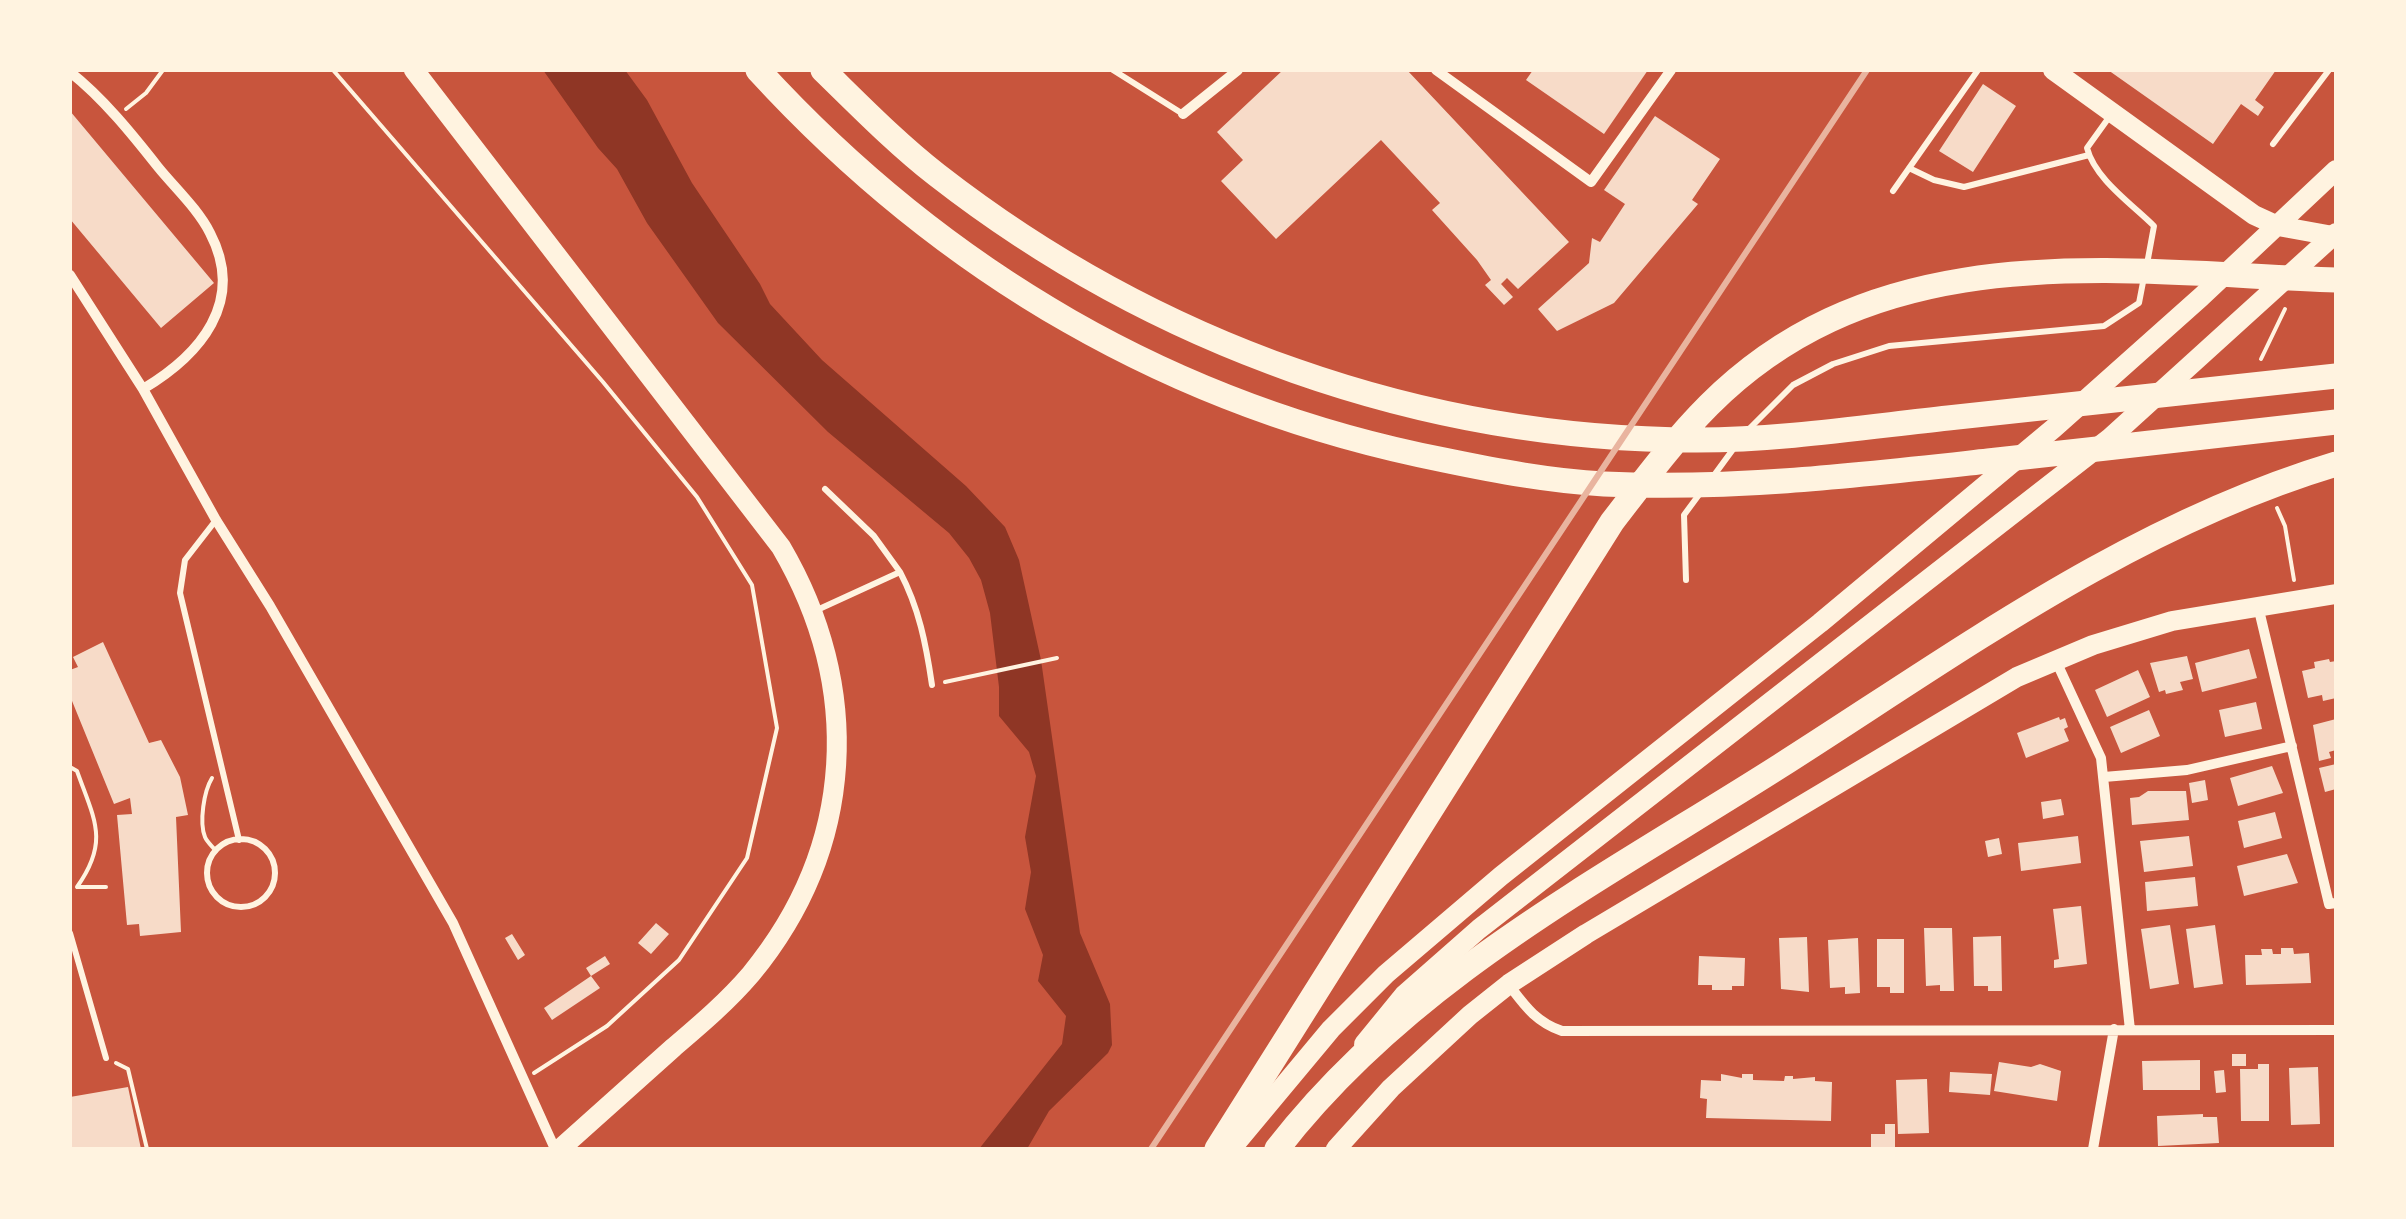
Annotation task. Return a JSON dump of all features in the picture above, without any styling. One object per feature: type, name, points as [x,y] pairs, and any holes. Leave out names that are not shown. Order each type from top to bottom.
[{"type":"highway","points":[[758,70],[818,134],[914,216],[974,262],[1071,323],[1228,399],[1299,424],[1416,455],[1542,478],[1604,484],[1767,484],[2336,422]]},
{"type":"highway","points":[[824,70],[936,175],[1020,235],[1119,294],[1238,352],[1367,395],[1512,427],[1639,439],[1700,440],[1852,428],[2336,376]]},
{"type":"highway","points":[[1217,1149],[1612,522],[1658,462],[1711,404],[1770,355],[1881,300],[1960,279],[2023,271],[2091,271],[2336,280]]},
{"type":"highway","points":[[1277,1149],[1345,1074],[1464,968],[1543,911],[1701,816],[2039,598],[2152,536],[2227,502],[2336,464]]},
{"type":"main road","points":[[414,70],[766,526],[794,569],[813,611],[833,681],[836,752],[826,830],[800,900],[766,956],[738,989],[558,1149]]},
{"type":"main road","points":[[2053,70],[2228,199],[2278,226],[2335,235]]},
{"type":"main road","points":[[1231,1149],[1331,1028],[1400,962],[1500,876],[1896,561],[2127,364],[2336,170]]},
{"type":"main road","points":[[1345,1074],[1375,1027],[1479,929],[2110,438],[2335,235]]},
{"type":"main road","points":[[1336,1149],[1391,1088],[1508,984],[2017,677],[2172,621],[2336,594]]},
{"type":"street","points":[[1183,114],[1238,70]]},
{"type":"street","points":[[1436,70],[1592,182],[1671,70]]},
{"type":"street","points":[[70,72],[115,118],[210,232],[223,276],[216,316],[199,346],[178,367],[144,389]]},
{"type":"street","points":[[70,275],[144,389],[216,520],[453,923],[522,1081],[558,1149]]},
{"type":"street","points":[[2258,606],[2333,903]]},
{"type":"street","points":[[2056,660],[2101,758],[2130,1030]]},
{"type":"street","points":[[2104,777],[2188,770],[2292,746]]},
{"type":"street","points":[[1508,984],[1531,1013],[1545,1025],[1562,1031],[2336,1030]]},
{"type":"street","points":[[2093,1149],[2114,1029]]},
{"type":"lane","points":[[1113,70],[1183,114]]},
{"type":"lane","points":[[1893,190],[1978,70]]},
{"type":"lane","points":[[2274,144],[2329,70]]},
{"type":"lane","points":[[1686,580],[1684,516],[1747,431],[1793,384],[1833,364],[1890,346],[2104,326],[2139,303],[2154,226],[2098,171],[2087,148],[2112,113]]},
{"type":"lane","points":[[1909,168],[1934,180],[1964,187],[2089,156]]},
{"type":"lane","points":[[826,488],[874,536],[913,596],[932,684]]},
{"type":"lane","points":[[216,520],[184,560],[180,594],[239,840]]},
{"type":"lane","points":[[813,611],[900,572]]},
{"type":"lane","points":[[239,840],[254,842],[266,850],[272,860],[274,883],[260,902],[239,907],[212,891],[207,870],[216,851],[239,840]]},
{"type":"lane","points":[[70,933],[106,1058]]},
{"type":"path","points":[[115,118],[146,93],[163,70]]},
{"type":"path","points":[[334,70],[697,497],[752,585],[777,728],[747,858],[679,960],[607,1026],[522,1081]]},
{"type":"path","points":[[932,684],[1057,658]]},
{"type":"path","points":[[70,767],[77,771],[98,828],[93,864],[77,887],[106,887]]},
{"type":"path","points":[[216,851],[204,836],[204,806],[208,784],[222,767]]},
{"type":"path","points":[[106,1058],[128,1069],[147,1149]]},
{"type":"shaded area","points":[[543,70],[625,70],[770,304],[822,360],[966,486],[1005,527],[1019,560],[1041,660],[1080,933],[1110,1004],[1112,1045],[1049,1111],[1027,1149],[979,1149],[1062,1044],[1066,1016],[1038,981],[1043,955],[1025,909],[1031,872],[1025,837],[1036,776],[1029,752],[999,716],[990,613],[981,580],[949,533],[828,432],[718,323],[647,223],[617,169]]},
{"type":"building","points":[[1283,70],[1407,70],[1569,242],[1518,289],[1507,278],[1501,284],[1513,297],[1504,305],[1485,285],[1491,280],[1477,260],[1432,210],[1440,203],[1381,140],[1276,239],[1221,181],[1243,160],[1217,132]]},
{"type":"building","points":[[1533,70],[1648,70],[1604,134],[1526,80]]},
{"type":"building","points":[[2108,70],[2276,70],[2255,100],[2264,107],[2258,116],[2241,104],[2213,144]]},
{"type":"building","points":[[1983,84],[2016,106],[1973,172],[1939,151]]},
{"type":"building","points":[[70,111],[214,283],[161,328],[70,219]]},
{"type":"building","points":[[1655,116],[1720,159],[1692,200],[1698,204],[1614,303],[1557,331],[1538,309],[1589,263],[1592,238],[1600,242],[1625,204],[1604,190]]},
{"type":"building","points":[[103,642],[149,743],[161,740],[180,777],[188,815],[176,817],[181,932],[140,936],[139,924],[127,925],[117,815],[132,814],[130,798],[114,804],[70,696],[70,670],[78,667],[73,657]]},
{"type":"building","points":[[2249,649],[2257,678],[2202,692],[2195,663]]},
{"type":"building","points":[[2187,656],[2193,679],[2180,682],[2183,690],[2159,692],[2150,663]]},
{"type":"building","points":[[2336,661],[2336,698],[2308,698],[2302,671],[2315,668],[2314,662]]},
{"type":"building","points":[[2138,670],[2150,697],[2107,717],[2095,690]]},
{"type":"building","points":[[2256,702],[2262,729],[2225,737],[2219,710]]},
{"type":"building","points":[[2149,710],[2160,736],[2121,753],[2110,727]]},
{"type":"building","points":[[2065,718],[2069,741],[2026,758],[2017,733]]},
{"type":"building","points":[[2336,719],[2336,750],[2329,752],[2331,758],[2319,761],[2313,725]]},
{"type":"building","points":[[2336,764],[2336,789],[2325,792],[2319,768]]},
{"type":"building","points":[[2272,766],[2283,793],[2238,806],[2230,778]]},
{"type":"building","points":[[2205,780],[2208,800],[2192,803],[2189,783]]},
{"type":"building","points":[[2148,791],[2186,791],[2189,820],[2132,825],[2130,798]]},
{"type":"building","points":[[2061,799],[2064,815],[2043,819],[2041,802]]},
{"type":"building","points":[[2275,812],[2282,838],[2244,848],[2238,821]]},
{"type":"building","points":[[2078,836],[2081,863],[2021,871],[2018,843]]},
{"type":"building","points":[[2189,836],[2193,866],[2144,872],[2140,841]]},
{"type":"building","points":[[1999,838],[2002,854],[1988,857],[1985,841]]},
{"type":"building","points":[[2287,854],[2298,883],[2244,896],[2237,866]]},
{"type":"building","points":[[2195,877],[2198,906],[2147,911],[2145,882]]},
{"type":"building","points":[[2081,906],[2087,964],[2054,968],[2054,960],[2059,959],[2053,909]]},
{"type":"building","points":[[656,923],[669,934],[651,954],[638,943]]},
{"type":"building","points":[[2170,925],[2179,984],[2150,989],[2141,929]]},
{"type":"building","points":[[2215,925],[2223,984],[2194,988],[2186,929]]},
{"type":"building","points":[[1924,928],[1952,928],[1954,991],[1940,991],[1940,985],[1926,986]]},
{"type":"building","points":[[512,934],[525,955],[518,960],[505,938]]},
{"type":"building","points":[[2001,936],[2002,991],[1974,986],[1973,937]]},
{"type":"building","points":[[1807,937],[1809,992],[1781,989],[1779,938]]},
{"type":"building","points":[[1858,938],[1860,993],[1845,994],[1845,987],[1830,988],[1828,940]]},
{"type":"building","points":[[1877,939],[1904,939],[1904,993],[1890,993],[1890,987],[1877,987]]},
{"type":"building","points":[[2281,948],[2293,948],[2294,954],[2309,953],[2311,983],[2246,985],[2245,955],[2262,955],[2261,949],[2281,954]]},
{"type":"building","points":[[605,956],[610,964],[591,976],[586,968]]},
{"type":"building","points":[[1699,956],[1745,958],[1744,986],[1712,990],[1712,985],[1698,985]]},
{"type":"building","points":[[591,976],[600,988],[552,1020],[544,1008]]},
{"type":"building","points":[[2232,1054],[2246,1054],[2246,1066],[2232,1066]]},
{"type":"building","points":[[2200,1060],[2200,1090],[2143,1090],[2142,1061]]},
{"type":"building","points":[[1999,1062],[2031,1067],[2040,1064],[2061,1071],[2057,1101],[1994,1091]]},
{"type":"building","points":[[2258,1064],[2269,1064],[2269,1121],[2241,1121],[2240,1069],[2258,1069]]},
{"type":"building","points":[[2318,1067],[2320,1124],[2291,1125],[2289,1068]]},
{"type":"building","points":[[2224,1070],[2226,1092],[2216,1093],[2214,1071]]},
{"type":"building","points":[[1950,1072],[1992,1074],[1990,1095],[1949,1092]]},
{"type":"building","points":[[1721,1074],[1742,1078],[1742,1074],[1753,1074],[1753,1080],[1784,1081],[1785,1076],[1815,1077],[1815,1081],[1832,1082],[1831,1121],[1706,1118],[1707,1099],[1700,1098],[1701,1080],[1721,1081]]},
{"type":"building","points":[[1927,1079],[1929,1133],[1898,1134],[1896,1080]]},
{"type":"building","points":[[128,1087],[141,1149],[70,1149],[70,1097]]},
{"type":"building","points":[[2157,1116],[2217,1117],[2219,1143],[2158,1146]]},
{"type":"building","points":[[1885,1124],[1895,1124],[1895,1148],[1871,1148],[1871,1134],[1885,1134]]},
{"type":"railway","points":[[1151,1149],[1867,70]]}]
